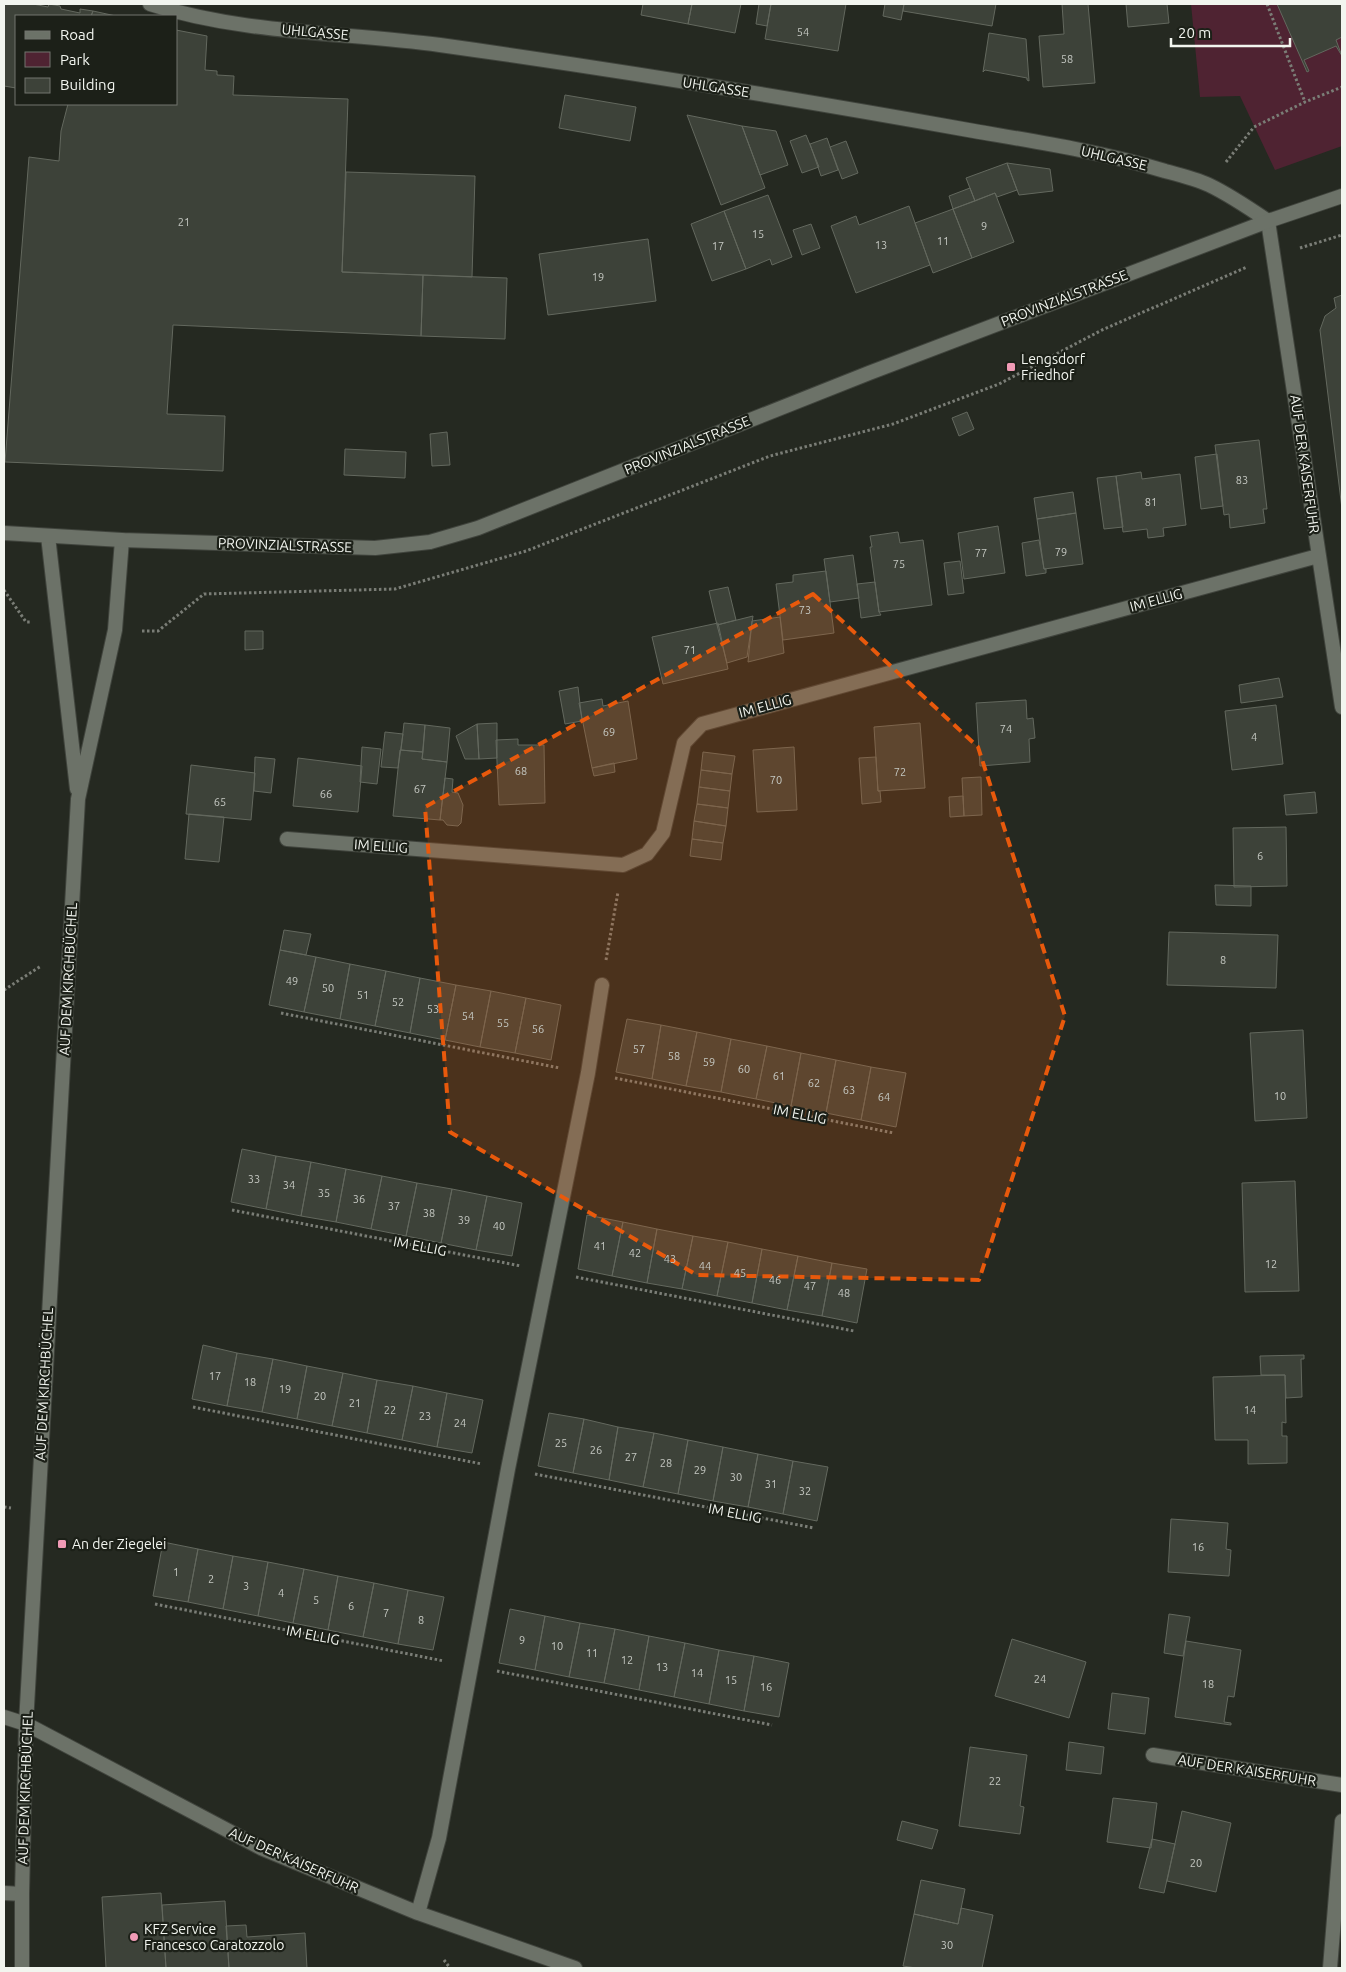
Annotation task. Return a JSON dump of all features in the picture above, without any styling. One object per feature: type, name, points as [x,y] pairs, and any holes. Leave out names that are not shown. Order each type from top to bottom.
[{"type":"street","name":"UHLGASSE","points":[[150,4],[243,25],[398,40],[555,61],[899,117],[1137,162],[1208,184],[1245,204],[1268,221]]},
{"type":"street","name":"PROVINZIALSTRASSE","points":[[4,533],[122,540],[375,548],[430,542],[478,528],[869,372],[1268,221],[1342,196]]},
{"type":"street","name":"AUF DER KAISERFUHR","points":[[1268,221],[1342,708]]},
{"type":"street","name":"AUF DEM KIRCHBÜCHEL","points":[[48,536],[78,800]]},
{"type":"street","name":"AUF DEM KIRCHBÜCHEL","points":[[22,1968],[26,1724],[78,800],[116,630],[122,540]]},
{"type":"street","name":"IM ELLIG","points":[[288,839],[623,865],[647,854],[663,833],[684,743],[702,724],[1318,556]]},
{"type":"street","points":[[418,1914],[439,1838],[508,1469],[588,1073],[602,985]]},
{"type":"street","points":[[4,1717],[26,1724]]},
{"type":"street","name":"AUF DER KAISERFUHR","points":[[26,1724],[261,1848],[418,1914],[575,1968]]},
{"type":"street","name":"AUF DER KAISERFUHR","points":[[1153,1754],[1342,1785]]},
{"type":"street","points":[[1330,1968],[1342,1821]]},
{"type":"street","points":[[4,1893],[22,1894]]},
{"type":"path","points":[[1267,4],[1305,102]]},
{"type":"path","points":[[1208,184],[1254,127],[1305,102],[1342,87]]},
{"type":"path","points":[[1274,255],[1342,235]]},
{"type":"path","points":[[602,985],[623,865]]},
{"type":"path","points":[[4,990],[70,947]]},
{"type":"path","name":"IM ELLIG","points":[[281,1013],[894,1133]]},
{"type":"path","name":"IM ELLIG","points":[[232,1210],[854,1331]]},
{"type":"path","name":"IM ELLIG","points":[[193,1407],[814,1528]]},
{"type":"path","name":"IM ELLIG","points":[[155,1604],[772,1725]]},
{"type":"path","points":[[444,1960],[450,1968]]},
{"type":"highlighted area","points":[[813,594],[978,747],[1065,1016],[979,1280],[697,1275],[450,1132],[425,807]]},
{"type":"green space","points":[[1191,4],[1342,4],[1342,146],[1275,170],[1240,96],[1200,97]]},
{"type":"building","points":[[4,4],[33,4],[48,7],[49,4],[80,13],[80,9],[93,11],[91,15],[15,15],[15,88],[4,86]]},
{"type":"building","points":[[643,4],[692,4],[688,24],[641,15]]},
{"type":"building","points":[[692,4],[741,4],[735,33],[688,24]]},
{"type":"building","points":[[759,4],[771,4],[767,26],[756,24]]},
{"type":"building","points":[[771,4],[846,4],[838,51],[765,39]]},
{"type":"building","points":[[885,4],[904,4],[901,20],[883,16]]},
{"type":"building","points":[[904,4],[996,4],[992,26],[903,11]]},
{"type":"building","points":[[1062,4],[1088,4],[1095,83],[1043,87],[1039,36],[1064,34]]},
{"type":"building","points":[[1126,4],[1167,4],[1169,23],[1128,27]]},
{"type":"building","points":[[1277,4],[1342,4],[1342,37],[1336,40],[1342,56],[1336,46],[1304,60],[1309,71],[1307,72]]},
{"type":"building","points":[[93,11],[111,15],[91,15]]},
{"type":"building","points":[[178,30],[207,36],[205,70],[217,71],[217,75],[234,76],[233,95],[348,99],[342,272],[423,275],[421,336],[173,325],[167,414],[225,416],[223,471],[5,462],[29,157],[59,161],[61,131],[68,105],[178,105]]},
{"type":"building","points":[[989,33],[1026,39],[1029,81],[1027,78],[985,70],[983,72]]},
{"type":"building","points":[[565,95],[636,107],[630,141],[559,128]]},
{"type":"building","points":[[687,115],[742,126],[765,188],[721,205]]},
{"type":"building","points":[[742,126],[776,131],[788,165],[760,175]]},
{"type":"building","points":[[806,135],[819,167],[802,173],[790,141]]},
{"type":"building","points":[[827,138],[838,170],[821,176],[810,144]]},
{"type":"building","points":[[846,141],[858,173],[842,179],[830,147]]},
{"type":"building","points":[[1007,163],[1050,169],[1053,191],[1019,195]]},
{"type":"building","points":[[1007,163],[1017,190],[997,197],[995,193],[975,201],[966,178]]},
{"type":"building","points":[[346,172],[475,176],[472,277],[342,272]]},
{"type":"building","points":[[970,188],[975,201],[953,209],[949,196]]},
{"type":"building","points":[[995,193],[1014,242],[972,258],[953,209]]},
{"type":"building","points":[[768,195],[792,257],[772,265],[770,259],[746,269],[724,211]]},
{"type":"building","points":[[909,206],[930,265],[856,293],[831,226],[856,216],[859,225]]},
{"type":"building","points":[[953,209],[972,258],[933,273],[915,223]]},
{"type":"building","points":[[724,211],[746,269],[712,281],[691,224]]},
{"type":"building","points":[[811,224],[820,248],[802,255],[793,230]]},
{"type":"building","points":[[648,239],[656,301],[548,315],[539,254]]},
{"type":"building","points":[[423,275],[507,278],[505,339],[421,336]]},
{"type":"building","points":[[1342,295],[1342,509],[1320,330],[1325,316],[1336,308],[1334,298]]},
{"type":"building","points":[[967,412],[974,429],[959,436],[952,418]]},
{"type":"building","points":[[447,432],[450,465],[432,466],[430,434]]},
{"type":"building","points":[[1259,440],[1267,509],[1263,509],[1265,523],[1230,528],[1229,514],[1224,515],[1215,445]]},
{"type":"building","points":[[345,449],[406,452],[405,478],[344,475]]},
{"type":"building","points":[[1217,454],[1223,506],[1201,509],[1195,457]]},
{"type":"building","points":[[1141,472],[1142,479],[1180,474],[1186,525],[1163,528],[1164,536],[1148,538],[1147,529],[1123,532],[1116,476]]},
{"type":"building","points":[[1116,476],[1123,527],[1104,529],[1097,478]]},
{"type":"building","points":[[1073,492],[1076,513],[1037,519],[1034,498]]},
{"type":"building","points":[[1076,513],[1083,564],[1044,569],[1037,519]]},
{"type":"building","points":[[998,526],[1005,573],[964,579],[958,533]]},
{"type":"building","points":[[898,532],[900,543],[923,540],[932,605],[879,612],[870,536]]},
{"type":"building","points":[[1039,540],[1046,573],[1026,576],[1022,543]]},
{"type":"building","points":[[853,555],[859,598],[830,602],[824,559]]},
{"type":"building","points":[[960,561],[964,593],[948,595],[944,563]]},
{"type":"building","points":[[826,571],[834,633],[783,640],[776,584],[793,582],[793,575]]},
{"type":"building","points":[[875,582],[881,615],[861,618],[857,584]]},
{"type":"building","points":[[728,587],[736,620],[717,625],[709,591]]},
{"type":"building","points":[[753,616],[747,657],[727,663],[717,625]]},
{"type":"building","points":[[780,617],[784,653],[748,662],[752,621]]},
{"type":"building","points":[[718,623],[728,669],[663,684],[652,637]]},
{"type":"building","points":[[245,631],[263,631],[263,649],[245,650]]},
{"type":"building","points":[[1279,678],[1283,697],[1241,703],[1239,685]]},
{"type":"building","points":[[578,687],[582,721],[565,724],[559,691]]},
{"type":"building","points":[[602,699],[603,706],[628,701],[637,759],[592,768],[579,703]]},
{"type":"building","points":[[1026,700],[1027,719],[1033,718],[1035,738],[1029,739],[1030,762],[980,766],[976,703]]},
{"type":"building","points":[[1276,705],[1283,764],[1232,770],[1225,711]]},
{"type":"building","points":[[404,723],[425,725],[423,752],[401,750]]},
{"type":"building","points":[[497,723],[497,758],[479,759],[477,724]]},
{"type":"building","points":[[920,723],[925,788],[878,791],[874,727]]},
{"type":"building","points":[[477,724],[479,759],[465,759],[456,736]]},
{"type":"building","points":[[425,725],[450,728],[447,762],[422,759]]},
{"type":"building","points":[[385,732],[403,734],[398,768],[381,767]]},
{"type":"building","points":[[518,739],[518,745],[544,745],[545,803],[499,805],[496,740]]},
{"type":"building","points":[[362,747],[381,749],[377,784],[360,782]]},
{"type":"building","points":[[794,747],[797,810],[757,812],[753,750]]},
{"type":"building","points":[[400,750],[423,752],[422,759],[447,762],[440,820],[393,816]]},
{"type":"building","points":[[703,752],[735,756],[732,774],[701,770]]},
{"type":"building","points":[[255,757],[275,759],[271,793],[254,791]]},
{"type":"building","points":[[876,757],[878,791],[880,791],[881,802],[862,804],[859,758]]},
{"type":"building","points":[[298,758],[362,766],[358,812],[293,806]]},
{"type":"building","points":[[614,763],[615,772],[594,776],[592,768]]},
{"type":"building","points":[[191,765],[255,773],[251,820],[186,814]]},
{"type":"building","points":[[701,770],[732,774],[730,791],[699,787]]},
{"type":"building","points":[[981,777],[982,815],[964,816],[962,778]]},
{"type":"building","points":[[445,778],[453,779],[452,792],[458,793],[463,805],[461,823],[458,826],[447,825],[443,820],[440,820]]},
{"type":"building","points":[[699,787],[730,791],[728,808],[697,804]]},
{"type":"building","points":[[1315,792],[1317,813],[1286,815],[1284,795]]},
{"type":"building","points":[[963,796],[964,816],[950,817],[949,797]]},
{"type":"building","points":[[697,804],[728,808],[726,826],[694,821]]},
{"type":"building","points":[[189,814],[224,817],[219,862],[185,859]]},
{"type":"building","points":[[694,821],[726,826],[723,843],[692,839]]},
{"type":"building","points":[[1286,827],[1287,886],[1234,887],[1233,828]]},
{"type":"building","points":[[692,839],[723,843],[721,860],[690,856]]},
{"type":"building","points":[[1215,885],[1251,886],[1251,906],[1216,905]]},
{"type":"building","points":[[284,930],[311,934],[306,955],[280,950]]},
{"type":"building","points":[[1169,932],[1278,935],[1276,988],[1167,985]]},
{"type":"building","points":[[280,950],[316,957],[304,1012],[269,1005]]},
{"type":"building","points":[[316,957],[350,964],[340,1019],[304,1012]]},
{"type":"building","points":[[350,964],[386,971],[375,1026],[340,1019]]},
{"type":"building","points":[[386,971],[420,978],[410,1033],[375,1026]]},
{"type":"building","points":[[420,978],[456,985],[445,1040],[410,1033]]},
{"type":"building","points":[[456,985],[491,991],[480,1047],[445,1040]]},
{"type":"building","points":[[491,991],[526,998],[515,1053],[480,1047]]},
{"type":"building","points":[[526,998],[561,1005],[551,1060],[515,1053]]},
{"type":"building","points":[[627,1019],[661,1025],[652,1079],[616,1072]]},
{"type":"building","points":[[661,1025],[697,1032],[686,1086],[652,1079]]},
{"type":"building","points":[[1303,1030],[1307,1118],[1255,1121],[1250,1033]]},
{"type":"building","points":[[697,1032],[731,1039],[721,1092],[686,1086]]},
{"type":"building","points":[[731,1039],[767,1046],[756,1099],[721,1092]]},
{"type":"building","points":[[767,1046],[801,1053],[791,1106],[756,1099]]},
{"type":"building","points":[[801,1053],[836,1060],[826,1113],[791,1106]]},
{"type":"building","points":[[836,1060],[871,1067],[861,1120],[826,1113]]},
{"type":"building","points":[[871,1067],[906,1073],[896,1127],[861,1120]]},
{"type":"building","points":[[242,1149],[276,1156],[266,1209],[231,1202]]},
{"type":"building","points":[[276,1156],[311,1162],[301,1216],[266,1209]]},
{"type":"building","points":[[311,1162],[346,1169],[336,1222],[301,1216]]},
{"type":"building","points":[[346,1169],[382,1176],[371,1229],[336,1222]]},
{"type":"building","points":[[382,1176],[417,1183],[406,1236],[371,1229]]},
{"type":"building","points":[[1295,1181],[1299,1291],[1245,1292],[1242,1183]]},
{"type":"building","points":[[417,1183],[452,1189],[441,1243],[406,1236]]},
{"type":"building","points":[[452,1189],[487,1196],[476,1250],[441,1243]]},
{"type":"building","points":[[487,1196],[522,1203],[512,1256],[476,1250]]},
{"type":"building","points":[[587,1215],[623,1222],[612,1276],[578,1269]]},
{"type":"building","points":[[623,1222],[657,1229],[647,1283],[612,1276]]},
{"type":"building","points":[[657,1229],[693,1236],[682,1289],[647,1283]]},
{"type":"building","points":[[693,1236],[728,1242],[717,1296],[682,1289]]},
{"type":"building","points":[[728,1242],[762,1249],[752,1303],[717,1296]]},
{"type":"building","points":[[762,1249],[798,1256],[787,1310],[752,1303]]},
{"type":"building","points":[[798,1256],[832,1263],[822,1316],[787,1310]]},
{"type":"building","points":[[832,1263],[867,1269],[857,1323],[822,1316]]},
{"type":"building","points":[[203,1345],[237,1353],[227,1406],[192,1399]]},
{"type":"building","points":[[237,1353],[273,1359],[262,1412],[227,1406]]},
{"type":"building","points":[[1304,1355],[1304,1359],[1301,1359],[1302,1397],[1286,1398],[1285,1375],[1261,1375],[1260,1356]]},
{"type":"building","points":[[273,1359],[307,1366],[297,1419],[262,1412]]},
{"type":"building","points":[[307,1366],[343,1373],[332,1426],[297,1419]]},
{"type":"building","points":[[343,1373],[377,1380],[367,1433],[332,1426]]},
{"type":"building","points":[[1285,1375],[1286,1423],[1282,1422],[1282,1436],[1287,1436],[1287,1463],[1248,1464],[1248,1440],[1215,1440],[1213,1377]]},
{"type":"building","points":[[377,1380],[413,1386],[402,1440],[367,1433]]},
{"type":"building","points":[[413,1386],[447,1393],[437,1447],[402,1440]]},
{"type":"building","points":[[447,1393],[483,1400],[472,1453],[437,1447]]},
{"type":"building","points":[[549,1413],[584,1419],[573,1473],[538,1466]]},
{"type":"building","points":[[584,1419],[618,1427],[609,1480],[573,1473]]},
{"type":"building","points":[[618,1427],[654,1433],[643,1487],[609,1480]]},
{"type":"building","points":[[654,1433],[688,1440],[678,1494],[643,1487]]},
{"type":"building","points":[[688,1440],[723,1447],[713,1501],[678,1494]]},
{"type":"building","points":[[723,1447],[758,1454],[748,1507],[713,1501]]},
{"type":"building","points":[[758,1454],[793,1461],[783,1514],[748,1507]]},
{"type":"building","points":[[793,1461],[828,1467],[817,1521],[783,1514]]},
{"type":"building","points":[[1171,1519],[1228,1523],[1226,1549],[1231,1550],[1229,1576],[1168,1572]]},
{"type":"building","points":[[163,1542],[198,1549],[188,1602],[153,1596]]},
{"type":"building","points":[[198,1549],[233,1556],[223,1609],[188,1602]]},
{"type":"building","points":[[233,1556],[268,1562],[258,1616],[223,1609]]},
{"type":"building","points":[[268,1562],[304,1569],[293,1623],[258,1616]]},
{"type":"building","points":[[304,1569],[338,1576],[328,1630],[293,1623]]},
{"type":"building","points":[[338,1576],[374,1583],[363,1637],[328,1630]]},
{"type":"building","points":[[374,1583],[408,1590],[398,1644],[363,1637]]},
{"type":"building","points":[[408,1590],[444,1597],[433,1650],[398,1644]]},
{"type":"building","points":[[510,1609],[545,1616],[535,1670],[499,1663]]},
{"type":"building","points":[[1169,1614],[1190,1617],[1183,1656],[1164,1653]]},
{"type":"building","points":[[545,1616],[580,1623],[569,1677],[535,1670]]},
{"type":"building","points":[[580,1623],[615,1629],[604,1683],[569,1677]]},
{"type":"building","points":[[615,1629],[649,1636],[639,1690],[604,1683]]},
{"type":"building","points":[[649,1636],[685,1643],[674,1697],[639,1690]]},
{"type":"building","points":[[1012,1639],[1086,1662],[1069,1718],[995,1696]]},
{"type":"building","points":[[1186,1641],[1241,1650],[1234,1697],[1228,1696],[1224,1722],[1231,1723],[1231,1725],[1175,1717]]},
{"type":"building","points":[[685,1643],[719,1650],[709,1704],[674,1697]]},
{"type":"building","points":[[719,1650],[754,1656],[744,1711],[709,1704]]},
{"type":"building","points":[[754,1656],[789,1663],[779,1717],[744,1711]]},
{"type":"building","points":[[1112,1693],[1149,1698],[1145,1734],[1108,1729]]},
{"type":"building","points":[[1069,1742],[1104,1747],[1101,1774],[1066,1770]]},
{"type":"building","points":[[970,1747],[1027,1755],[1020,1806],[1024,1807],[1020,1834],[959,1826]]},
{"type":"building","points":[[1113,1798],[1157,1803],[1151,1848],[1107,1842]]},
{"type":"building","points":[[1182,1811],[1231,1823],[1216,1892],[1167,1881]]},
{"type":"building","points":[[902,1821],[938,1830],[932,1849],[897,1840]]},
{"type":"building","points":[[1152,1839],[1175,1844],[1164,1893],[1139,1888]]},
{"type":"building","points":[[921,1880],[965,1889],[958,1924],[914,1914]]},
{"type":"building","name":"KFZ Service Francesco Caratozzolo","points":[[161,1893],[166,1968],[106,1968],[102,1897]]},
{"type":"building","points":[[225,1901],[229,1968],[166,1968],[162,1905]]},
{"type":"building","points":[[961,1908],[993,1915],[982,1968],[916,1968],[903,1966],[914,1914],[958,1924]]},
{"type":"building","points":[[246,1925],[247,1937],[305,1933],[307,1968],[229,1968],[226,1926]]},
{"type":"place","name":"Lengsdorf Friedhof","points":[[1011,367]]},
{"type":"place","name":"An der Ziegelei","points":[[62,1544]]},
{"type":"place","name":"KFZ Service Francesco Caratozzolo","points":[[134,1937]]}]
